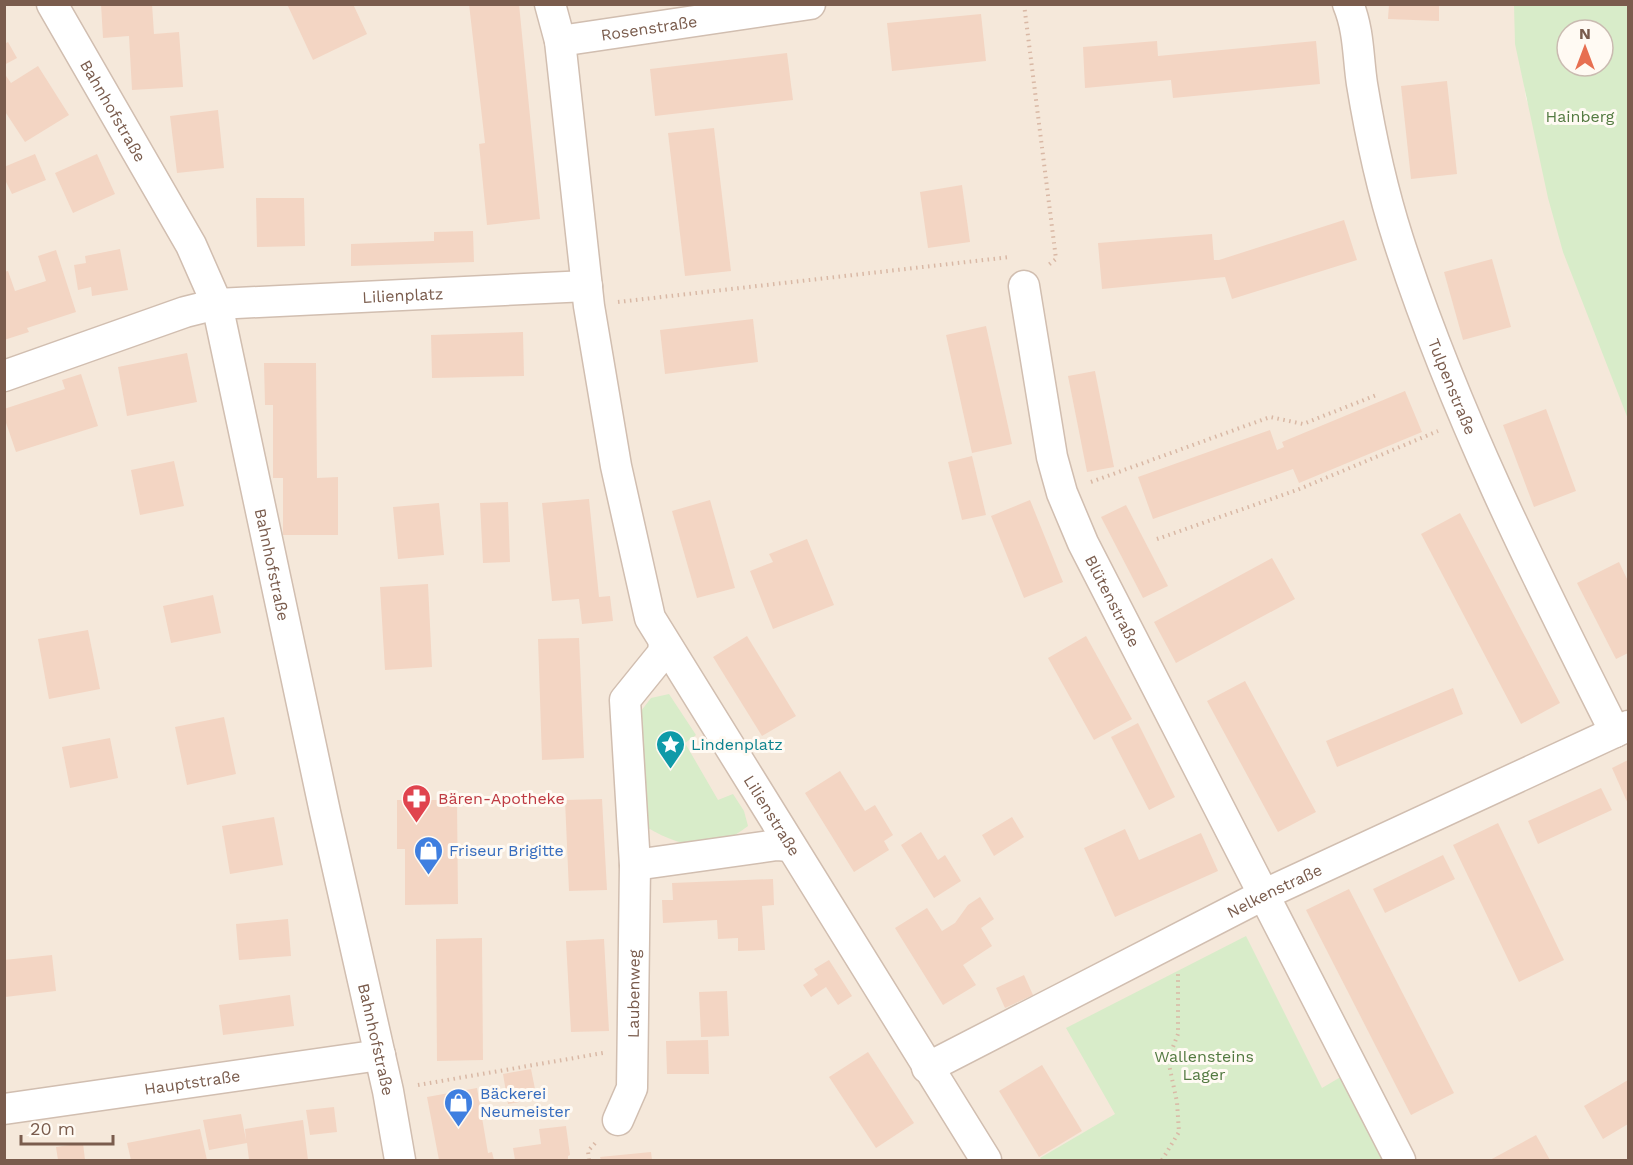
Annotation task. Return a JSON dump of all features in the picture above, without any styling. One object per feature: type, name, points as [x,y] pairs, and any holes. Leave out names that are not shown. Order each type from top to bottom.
[{"type":"street","name":"Bahnhofstraße","points":[[51,4],[191,246],[217,304],[322,801],[388,1091],[400,1161]]},
{"type":"street","points":[[550,4],[560,41],[589,296]]},
{"type":"street","name":"Rosenstraße","points":[[560,41],[810,4]]},
{"type":"street","name":"Tulpenstraße","points":[[1351,12],[1378,175],[1412,281],[1465,416],[1529,560],[1622,729]]},
{"type":"street","name":"Blütenstraße","points":[[1024,286],[1052,457],[1062,493],[1083,543],[1400,1161]]},
{"type":"street","name":"Lilienplatz","points":[[4,376],[185,312],[217,304],[589,296]]},
{"type":"street","name":"Lilienstraße","points":[[589,296],[616,465],[650,618],[986,1161]]},
{"type":"street","points":[[664,642],[663,653],[625,700],[635,864],[777,844],[790,846]]},
{"type":"street","name":"Nelkenstraße","points":[[927,1068],[1265,894],[1622,729]]},
{"type":"street","name":"Laubenweg","points":[[618,1120],[632,1088],[635,864]]},
{"type":"street","name":"Hauptstraße","points":[[4,1109],[380,1055]]},
{"type":"path","points":[[589,296],[1012,257],[1024,286],[1056,259],[1024,4]]},
{"type":"path","points":[[1062,493],[1270,417],[1303,424],[1379,394]]},
{"type":"path","points":[[1157,539],[1297,490],[1450,426],[1465,416]]},
{"type":"path","points":[[1162,1161],[1179,1132],[1177,1102],[1168,1060],[1178,1034],[1177,939]]},
{"type":"path","points":[[388,1091],[633,1048]]},
{"type":"shaded area","points":[[5,5],[1514,5],[1526,98],[1628,399],[1628,1160],[5,1160]]},
{"type":"green space","name":"Hainberg","points":[[1514,5],[1628,5],[1628,419],[1563,252],[1548,198],[1515,44]]},
{"type":"green space","points":[[669,694],[696,735],[685,743],[718,800],[733,794],[744,811],[748,826],[723,841],[699,845],[686,844],[648,828],[643,806],[641,711],[651,698]]},
{"type":"green space","name":"Wallensteins Lager","points":[[1246,936],[1322,1088],[1344,1075],[1385,1160],[1042,1160],[1040,1158],[1115,1114],[1066,1028]]},
{"type":"building","points":[[101,4],[152,4],[154,34],[179,32],[183,87],[132,90],[129,36],[103,38]]},
{"type":"building","points":[[287,4],[353,4],[367,34],[313,60]]},
{"type":"building","points":[[469,4],[519,4],[540,219],[487,225],[479,144],[485,143]]},
{"type":"building","points":[[1389,4],[1439,4],[1439,21],[1388,19]]},
{"type":"building","points":[[981,14],[986,61],[892,71],[887,23]]},
{"type":"building","points":[[1157,41],[1158,56],[1316,41],[1320,84],[1173,98],[1171,80],[1085,88],[1083,47]]},
{"type":"building","points":[[8,42],[17,58],[4,65],[4,44]]},
{"type":"building","points":[[787,53],[793,100],[655,116],[650,69]]},
{"type":"building","points":[[38,66],[69,115],[25,142],[4,110],[4,73],[11,83]]},
{"type":"building","points":[[1447,81],[1457,174],[1411,179],[1401,86]]},
{"type":"building","points":[[218,110],[224,168],[177,173],[170,116]]},
{"type":"building","points":[[714,128],[731,271],[685,276],[668,133]]},
{"type":"building","points":[[35,154],[46,180],[12,194],[4,178],[4,167]]},
{"type":"building","points":[[97,154],[115,194],[73,213],[55,173]]},
{"type":"building","points":[[962,185],[970,242],[928,248],[920,192]]},
{"type":"building","points":[[256,198],[304,198],[305,246],[257,247]]},
{"type":"building","points":[[1344,220],[1357,260],[1232,299],[1225,277],[1102,289],[1098,243],[1212,234],[1214,260],[1219,260]]},
{"type":"building","points":[[473,231],[474,262],[351,266],[351,244],[434,241],[434,232]]},
{"type":"building","points":[[120,249],[128,290],[92,296],[91,287],[78,290],[74,265],[86,263],[85,256]]},
{"type":"building","points":[[56,250],[76,312],[27,328],[29,332],[4,340],[4,272],[8,271],[15,291],[46,281],[38,256]]},
{"type":"building","points":[[1492,259],[1511,327],[1463,340],[1444,272]]},
{"type":"building","points":[[753,319],[758,362],[665,374],[660,330]]},
{"type":"building","points":[[986,326],[1012,444],[972,453],[946,335]]},
{"type":"building","points":[[523,332],[524,376],[432,378],[431,335]]},
{"type":"building","points":[[187,353],[197,402],[127,416],[118,367]]},
{"type":"building","points":[[264,363],[316,363],[317,478],[338,477],[338,535],[283,535],[283,478],[273,478],[273,405],[265,405]]},
{"type":"building","points":[[1095,371],[1114,467],[1087,472],[1068,376]]},
{"type":"building","points":[[81,374],[98,426],[16,452],[4,417],[4,409],[65,389],[62,380]]},
{"type":"building","points":[[1405,391],[1422,432],[1299,483],[1293,469],[1153,519],[1138,477],[1270,430],[1277,450],[1284,447],[1282,442]]},
{"type":"building","points":[[1546,409],[1576,491],[1534,507],[1503,425]]},
{"type":"building","points":[[972,456],[986,515],[962,520],[948,462]]},
{"type":"building","points":[[174,461],[184,506],[140,515],[131,470]]},
{"type":"building","points":[[589,499],[599,597],[610,596],[613,621],[582,624],[579,599],[552,601],[542,503]]},
{"type":"building","points":[[710,500],[735,588],[697,598],[672,511]]},
{"type":"building","points":[[1030,500],[1063,582],[1024,598],[991,516]]},
{"type":"building","points":[[508,502],[510,562],[483,563],[480,503]]},
{"type":"building","points":[[439,503],[444,555],[398,559],[393,507]]},
{"type":"building","points":[[1126,505],[1168,586],[1143,598],[1101,517]]},
{"type":"building","points":[[1460,513],[1560,703],[1521,724],[1421,534]]},
{"type":"building","points":[[807,539],[834,605],[773,629],[750,571],[773,562],[769,554]]},
{"type":"building","points":[[1272,558],[1295,599],[1176,663],[1154,622]]},
{"type":"building","points":[[1619,562],[1628,581],[1628,653],[1616,659],[1577,583]]},
{"type":"building","points":[[428,584],[432,667],[385,670],[380,587]]},
{"type":"building","points":[[213,595],[221,633],[171,643],[163,606]]},
{"type":"building","points":[[88,630],[100,689],[49,699],[38,639]]},
{"type":"building","points":[[747,636],[796,716],[762,736],[713,657]]},
{"type":"building","points":[[1086,636],[1132,719],[1094,740],[1048,658]]},
{"type":"building","points":[[579,638],[584,758],[542,760],[538,639]]},
{"type":"building","points":[[1245,681],[1316,812],[1278,832],[1207,701]]},
{"type":"building","points":[[1453,688],[1463,714],[1337,767],[1326,741]]},
{"type":"building","points":[[224,717],[236,774],[187,785],[175,727]]},
{"type":"building","points":[[1138,723],[1175,797],[1149,810],[1111,737]]},
{"type":"building","points":[[110,738],[118,778],[70,788],[62,747]]},
{"type":"building","points":[[1628,760],[1628,804],[1612,768]]},
{"type":"building","points":[[840,771],[865,811],[875,805],[893,835],[884,841],[889,850],[854,872],[805,793]]},
{"type":"building","points":[[1601,788],[1612,810],[1538,844],[1528,821]]},
{"type":"building","points":[[602,799],[607,890],[569,891],[565,800]]},
{"type":"building","points":[[397,800],[457,800],[458,904],[405,905],[405,849],[397,849]]},
{"type":"building","points":[[274,817],[283,865],[230,874],[222,826]]},
{"type":"building","points":[[1012,817],[1024,837],[994,856],[982,835]]},
{"type":"building","points":[[1498,823],[1564,960],[1519,982],[1453,845]]},
{"type":"building","points":[[1125,829],[1139,860],[1201,833],[1218,871],[1115,917],[1084,848]]},
{"type":"building","points":[[921,832],[938,860],[945,855],[961,881],[934,898],[901,845]]},
{"type":"building","points":[[1443,855],[1455,879],[1385,913],[1373,889]]},
{"type":"building","points":[[773,879],[774,905],[762,906],[765,950],[738,951],[738,938],[718,939],[717,920],[663,923],[662,900],[673,900],[672,883]]},
{"type":"building","points":[[1349,889],[1454,1093],[1411,1115],[1306,910]]},
{"type":"building","points":[[980,897],[994,919],[981,928],[992,946],[963,965],[976,985],[943,1005],[895,928],[927,908],[942,931],[955,923],[968,905]]},
{"type":"building","points":[[288,919],[291,956],[239,960],[236,924]]},
{"type":"building","points":[[482,938],[483,1060],[437,1061],[436,939]]},
{"type":"building","points":[[604,939],[609,1031],[571,1032],[566,941]]},
{"type":"building","points":[[52,955],[56,991],[5,997],[4,960]]},
{"type":"building","points":[[829,960],[852,996],[838,1005],[826,987],[811,997],[803,985],[818,975],[814,969]]},
{"type":"building","points":[[1024,975],[1033,995],[1005,1008],[996,988]]},
{"type":"building","points":[[727,991],[729,1036],[701,1037],[699,992]]},
{"type":"building","points":[[290,995],[294,1026],[223,1035],[219,1005]]},
{"type":"building","points":[[708,1040],[709,1074],[667,1074],[666,1041]]},
{"type":"building","points":[[868,1052],[914,1123],[876,1148],[829,1077]]},
{"type":"building","points":[[1042,1065],[1082,1131],[1039,1157],[999,1091]]},
{"type":"building","points":[[531,1069],[537,1099],[508,1104],[503,1074]]},
{"type":"building","points":[[1628,1080],[1628,1124],[1603,1139],[1584,1106]]},
{"type":"building","points":[[477,1088],[488,1153],[492,1152],[494,1160],[439,1160],[427,1097]]},
{"type":"building","points":[[334,1107],[337,1132],[310,1135],[306,1110]]},
{"type":"building","points":[[241,1114],[246,1140],[245,1129],[303,1120],[308,1160],[249,1160],[247,1143],[209,1150],[203,1120]]},
{"type":"building","points":[[566,1126],[570,1155],[568,1160],[515,1160],[513,1148],[541,1144],[539,1129]]},
{"type":"building","points":[[200,1129],[207,1160],[131,1160],[127,1143]]},
{"type":"building","points":[[1536,1135],[1550,1160],[1490,1160]]},
{"type":"building","points":[[83,1143],[85,1160],[58,1160],[56,1147]]},
{"type":"building","points":[[651,1152],[652,1160],[601,1160],[600,1157]]},
{"type":"place","name":"Lindenplatz","points":[[670,770]]},
{"type":"place","name":"Bären-Apotheke","points":[[417,824]]},
{"type":"place","name":"Friseur Brigitte","points":[[428,876]]},
{"type":"place","name":"Bäckerei Neumeister","points":[[459,1128]]}]
